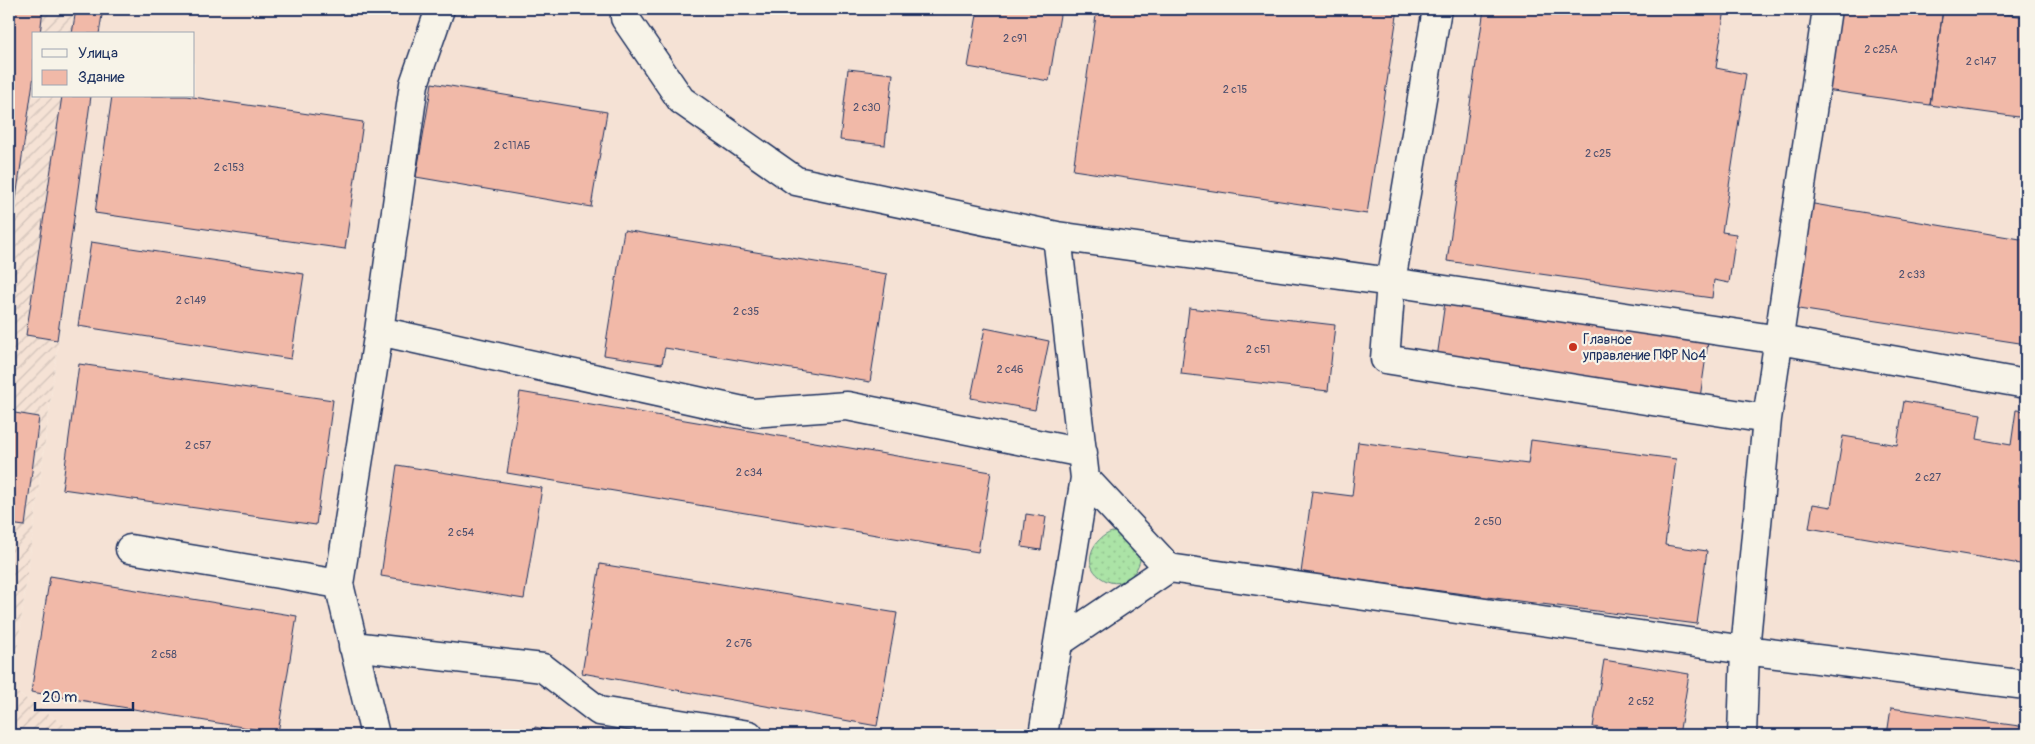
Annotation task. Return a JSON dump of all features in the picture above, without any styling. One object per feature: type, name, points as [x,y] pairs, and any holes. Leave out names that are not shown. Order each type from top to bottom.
[{"type":"lane","points":[[374,735],[339,584],[379,330],[414,84],[440,9]]},
{"type":"lane","points":[[625,9],[625,18],[681,100],[796,181],[1057,236],[1391,282],[1780,340],[2026,384]]},
{"type":"lane","points":[[1437,9],[1391,282],[1385,359],[1767,419]]},
{"type":"lane","points":[[1742,735],[1746,650],[1767,419],[1827,9]]},
{"type":"lane","points":[[1043,735],[1084,466],[1057,236]]},
{"type":"lane","points":[[379,330],[752,413],[847,406],[1084,466],[1169,568],[1746,650],[2026,685]]},
{"type":"lane","points":[[130,549],[339,584]]},
{"type":"lane","points":[[1058,643],[1169,568]]},
{"type":"lane","points":[[353,646],[543,668],[599,711],[749,735]]},
{"type":"shaded area","points":[[9,9],[103,9],[99,32],[32,32],[32,98],[91,98],[12,689],[79,735],[9,735]]},
{"type":"shaded area","points":[[103,9],[2026,9],[2026,735],[79,735],[12,689],[91,98],[195,98],[195,32],[99,32]]},
{"type":"green space","points":[[1112,532],[1120,533],[1141,555],[1137,569],[1132,575],[1121,582],[1115,583],[1100,577],[1094,571],[1090,558],[1099,540]]},
{"type":"building","points":[[13,9],[43,9],[40,32],[32,32],[32,89],[9,246],[9,40]]},
{"type":"building","points":[[76,9],[103,9],[99,32],[72,32]]},
{"type":"building","points":[[915,9],[947,9],[946,14]]},
{"type":"building","points":[[978,9],[1061,9],[1049,81],[968,67]]},
{"type":"building","points":[[1097,9],[1398,9],[1367,214],[1073,170]]},
{"type":"building","points":[[1484,9],[1725,9],[1716,68],[1746,74],[1722,232],[1736,234],[1729,283],[1714,280],[1712,298],[1447,261]]},
{"type":"building","points":[[1830,9],[1943,9],[1930,105],[1819,89]]},
{"type":"building","points":[[1943,9],[1968,9],[2026,17],[2026,118],[1930,105]]},
{"type":"building","points":[[848,69],[893,74],[885,145],[840,140]]},
{"type":"building","points":[[432,83],[607,112],[591,207],[416,177]]},
{"type":"building","points":[[195,97],[363,122],[345,249],[95,213],[112,98]]},
{"type":"building","points":[[62,98],[91,98],[57,340],[26,335]]},
{"type":"building","points":[[1808,203],[2026,240],[2026,344],[1792,308]]},
{"type":"building","points":[[624,230],[887,274],[870,382],[665,348],[662,364],[604,355]]},
{"type":"building","points":[[91,242],[304,274],[291,359],[78,326]]},
{"type":"building","name":"Главное управление ПФР №4","points":[[1446,295],[1709,335],[1700,398],[1437,358]]},
{"type":"building","points":[[1189,308],[1335,325],[1328,391],[1181,374]]},
{"type":"building","points":[[985,328],[1049,341],[1035,410],[971,398]]},
{"type":"building","points":[[79,364],[333,400],[316,525],[62,489]]},
{"type":"building","points":[[520,392],[991,472],[978,552],[507,473]]},
{"type":"building","points":[[1904,401],[1981,414],[1977,439],[2011,445],[2016,410],[2026,411],[2026,469],[2022,468],[2018,486],[2026,487],[2026,565],[1809,528],[1813,504],[1831,507],[1843,436],[1897,445]]},
{"type":"building","points":[[9,412],[39,417],[25,526],[9,524]]},
{"type":"building","points":[[1531,440],[1676,459],[1665,545],[1707,551],[1697,624],[1301,573],[1312,491],[1352,496],[1358,442],[1528,464]]},
{"type":"building","points":[[397,465],[542,488],[524,599],[381,576]]},
{"type":"building","points":[[1026,514],[1046,517],[1041,550],[1022,547]]},
{"type":"building","points":[[600,564],[897,613],[877,726],[582,673]]},
{"type":"building","points":[[50,576],[297,616],[278,733],[31,692]]},
{"type":"building","points":[[1604,660],[1689,674],[1679,735],[1638,735],[1593,727]]},
{"type":"building","points":[[1891,708],[2026,727],[2026,735],[1887,735]]},
{"type":"building","points":[[535,727],[568,735],[533,735]]},
{"type":"place","name":"Главное управление ПФР №4","points":[[1573,347]]}]
